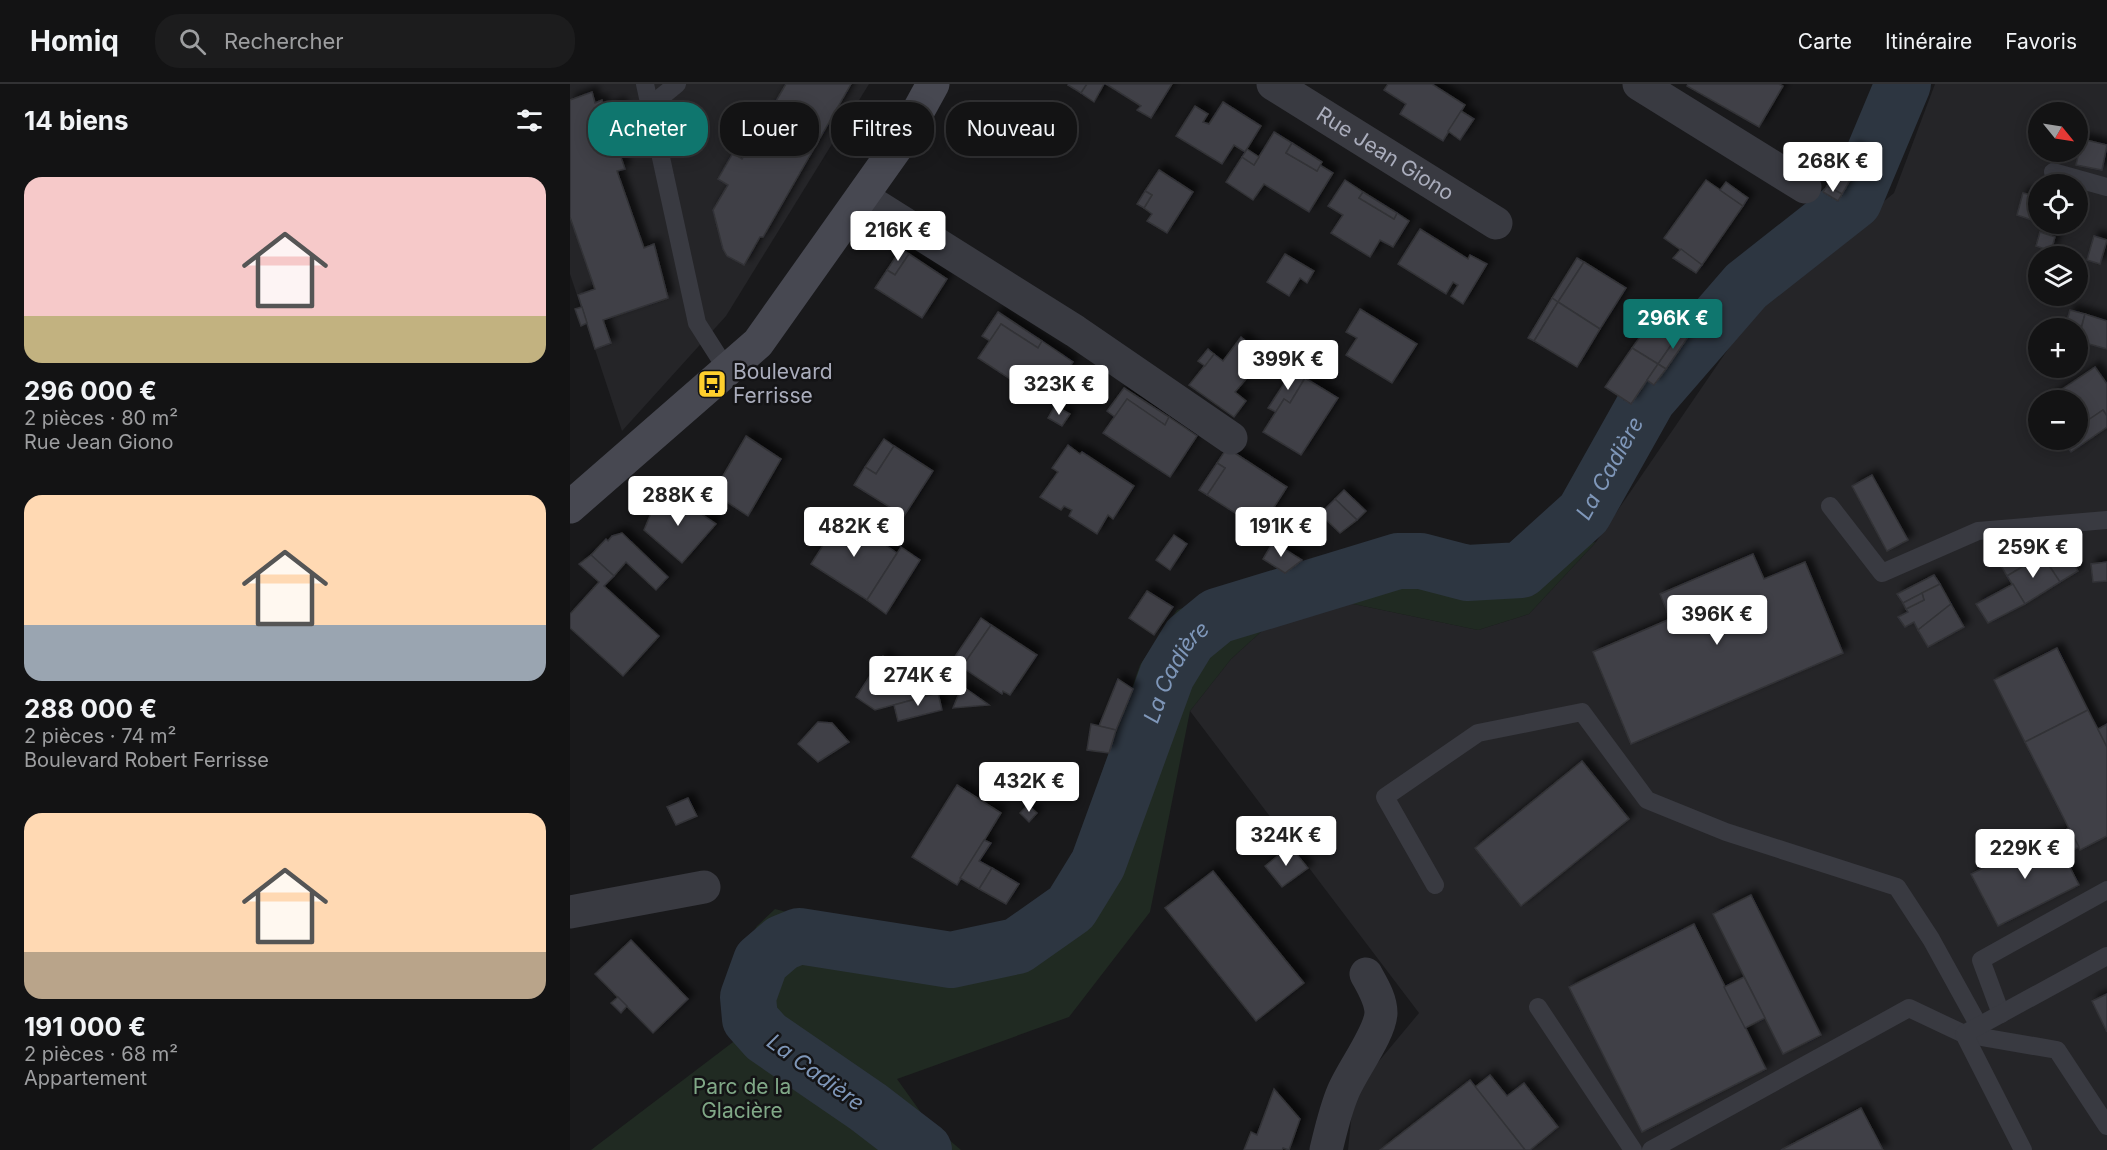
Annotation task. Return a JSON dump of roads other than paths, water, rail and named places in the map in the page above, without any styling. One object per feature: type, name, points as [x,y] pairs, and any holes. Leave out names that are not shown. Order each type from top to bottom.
[{"type":"main road","points":[[570,507],[758,343],[904,137],[933,84]]},
{"type":"street","name":"Rue Jean Giono","points":[[1273,84],[1496,223]]},
{"type":"street","points":[[1639,84],[1805,187]]},
{"type":"street","points":[[862,197],[1075,331],[1231,438]]},
{"type":"street","points":[[570,912],[704,887]]},
{"type":"street","points":[[1326,1150],[1343,1091],[1369,1042],[1381,1013],[1378,999],[1366,974]]},
{"type":"lane","points":[[645,84],[649,102]]},
{"type":"lane","points":[[655,102],[677,84]]},
{"type":"lane","points":[[661,156],[697,323],[728,370]]},
{"type":"lane","points":[[2053,172],[2107,187]]},
{"type":"lane","points":[[1830,506],[1882,573],[1977,531],[2107,520]]},
{"type":"lane","points":[[1435,885],[1385,797],[1478,733],[1582,712],[1647,800],[1725,832],[1897,887],[1931,939],[2023,1150]]},
{"type":"lane","points":[[2001,1014],[1981,960],[2107,890]]},
{"type":"lane","points":[[1971,1030],[2107,956]]},
{"type":"lane","points":[[1538,1007],[1633,1150]]},
{"type":"lane","points":[[1651,1150],[1909,1008],[1971,1030],[2057,1050],[2107,1126]]},
{"type":"waterway","name":"La Cadière","points":[[924,1150],[868,1107],[766,1037],[750,1019],[748,997],[761,961],[782,943],[799,936],[951,960],[1017,946],[1071,908],[1098,864],[1167,675],[1189,639],[1217,616],[1398,561],[1421,561],[1467,573],[1521,570],[1584,513],[1648,399],[1746,286],[1854,201],[1903,84]]},
{"type":"place","name":"Boulevard Ferrisse","points":[[712,384]]},
{"type":"park label","name":"Parc de la Glacière","points":[[742,1099]]}]
